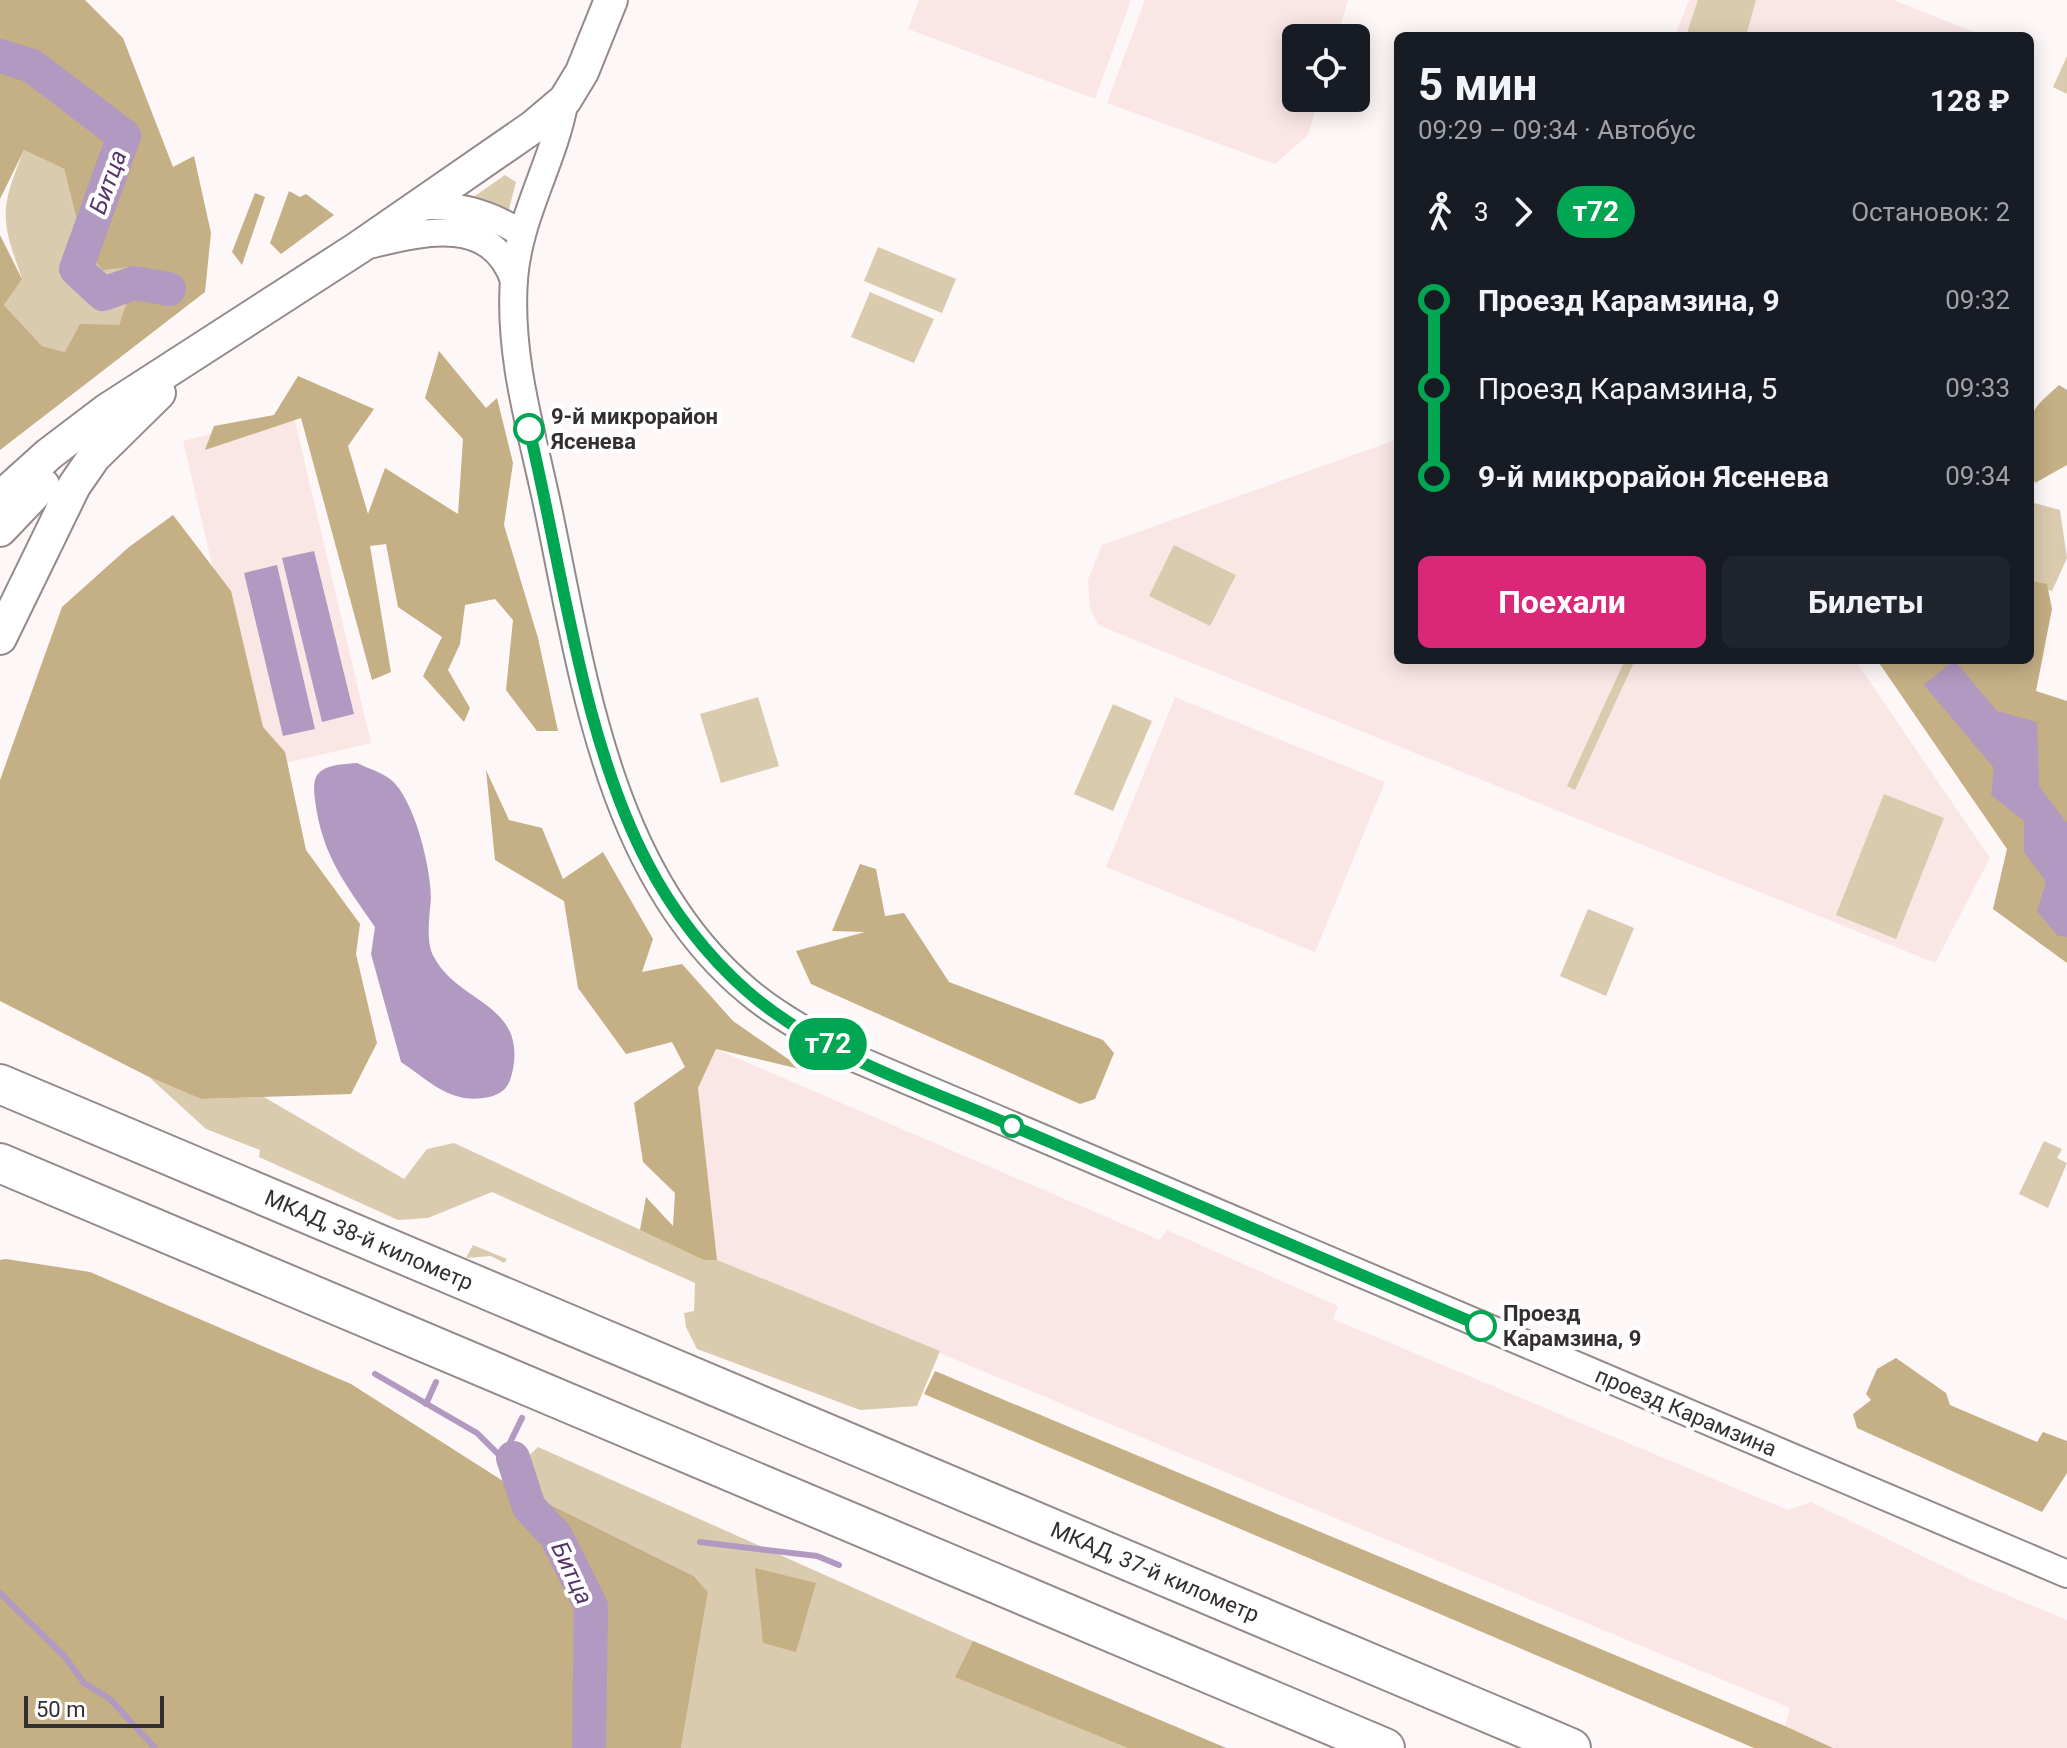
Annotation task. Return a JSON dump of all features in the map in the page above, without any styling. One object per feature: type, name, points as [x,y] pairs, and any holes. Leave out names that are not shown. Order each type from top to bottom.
[{"type":"highway","name":"МКАД, 38-й километр","points":[[0,1084],[738,1396]]},
{"type":"highway","points":[[0,1163],[1385,1748]]},
{"type":"highway","name":"МКАД, 37-й километр","points":[[738,1396],[1571,1748]]},
{"type":"main road","name":"проезд Карамзина","points":[[565,100],[582,72],[611,0]]},
{"type":"main road","points":[[0,498],[107,410],[358,248],[533,127],[565,100]]},
{"type":"main road","points":[[0,530],[65,463],[201,352]]},
{"type":"main road","points":[[0,638],[58,515],[94,457],[201,352]]},
{"type":"main road","points":[[0,1071],[55,1107]]},
{"type":"main road","points":[[0,1180],[78,1196]]},
{"type":"street","name":"проезд Карамзина","points":[[565,100],[559,134],[521,233],[514,280],[519,382],[594,721],[619,801],[647,863],[675,908],[717,961],[749,993],[847,1055],[2067,1574]]},
{"type":"street","points":[[416,207],[443,204],[503,222],[521,233]]},
{"type":"street","points":[[358,248],[415,234],[439,232],[467,235],[493,247],[506,259],[514,280]]},
{"type":"shaded area","points":[[0,0],[85,0],[123,38],[173,167],[194,156],[211,233],[205,292],[0,450],[0,235],[22,279],[4,305],[42,346],[65,352],[80,324],[119,325],[139,266],[103,270],[84,249],[64,169],[24,150],[0,199]]},
{"type":"shaded area","points":[[919,0],[1131,0],[1095,99],[908,29]]},
{"type":"shaded area","points":[[1145,0],[1348,0],[1341,24],[1282,24],[1282,112],[1315,112],[1308,135],[1275,164],[1107,103]]},
{"type":"shaded area","points":[[1689,0],[1893,0],[1974,32],[1677,32]]},
{"type":"shaded area","points":[[1698,0],[1756,0],[1747,32],[1687,32]]},
{"type":"shaded area","points":[[2067,56],[2067,94],[2053,87]]},
{"type":"shaded area","points":[[24,150],[64,169],[84,249],[140,265],[119,325],[65,352],[42,346],[4,305],[22,278],[10,241],[6,214],[10,187]]},
{"type":"shaded area","points":[[505,175],[516,182],[508,213],[462,205]]},
{"type":"shaded area","points":[[289,191],[300,197],[306,194],[334,215],[281,254],[270,243]]},
{"type":"shaded area","points":[[255,193],[265,197],[242,265],[232,252]]},
{"type":"shaded area","points":[[878,247],[956,279],[942,313],[864,281]]},
{"type":"shaded area","points":[[870,292],[934,319],[914,363],[851,337]]},
{"type":"shaded area","points":[[439,351],[486,408],[497,398],[513,463],[504,525],[538,638],[558,731],[537,731],[506,690],[513,620],[495,599],[465,605],[460,644],[448,670],[470,708],[464,722],[423,676],[442,637],[398,607],[386,544],[370,546],[391,672],[372,680],[301,418],[205,450],[214,426],[274,415],[298,376],[374,409],[348,446],[368,514],[385,468],[458,514],[463,439],[425,398]]},
{"type":"shaded area","points":[[2059,385],[2067,390],[2067,465],[2035,483],[2034,412]]},
{"type":"shaded area","points":[[293,413],[371,743],[260,769],[183,441]]},
{"type":"shaded area","points":[[1394,440],[1394,664],[1858,664],[1990,858],[1935,963],[1098,625],[1090,608],[1088,580],[1102,545]]},
{"type":"shaded area","points":[[2034,503],[2060,510],[2067,558],[2052,591],[2034,586]]},
{"type":"shaded area","points":[[173,515],[231,591],[263,727],[285,752],[306,850],[360,924],[356,954],[377,1043],[351,1094],[201,1099],[149,1077],[0,1001],[0,780],[62,607],[129,547]]},
{"type":"shaded area","points":[[1174,545],[1236,575],[1210,626],[1149,596]]},
{"type":"shaded area","points":[[314,551],[354,714],[322,722],[282,558]]},
{"type":"shaded area","points":[[277,565],[315,729],[283,736],[244,573]]},
{"type":"shaded area","points":[[2034,582],[2047,584],[2052,609],[2036,691],[2067,701],[2067,963],[1993,909],[2007,849],[1880,664],[2034,664]]},
{"type":"shaded area","points":[[1623,664],[1633,664],[1575,790],[1567,786]]},
{"type":"shaded area","points":[[1949,664],[1957,664],[1997,711],[2037,722],[2039,786],[2067,823],[2067,937],[2058,936],[2037,911],[2046,882],[2024,852],[2024,821],[1991,795],[1994,768],[1924,685]]},
{"type":"shaded area","points":[[758,697],[779,766],[721,783],[700,714]]},
{"type":"shaded area","points":[[1175,697],[1385,782],[1315,952],[1106,867]]},
{"type":"shaded area","points":[[1113,704],[1152,721],[1113,811],[1074,794]]},
{"type":"shaded area","points":[[357,763],[390,779],[399,788],[414,817],[428,869],[431,897],[429,936],[434,957],[458,985],[500,1017],[509,1030],[514,1047],[513,1069],[505,1089],[498,1094],[479,1099],[455,1096],[433,1085],[401,1062],[371,954],[375,927],[336,867],[323,837],[315,800],[315,781],[321,771]]},
{"type":"shaded area","points":[[486,770],[509,820],[542,828],[563,879],[603,852],[653,939],[642,972],[682,964],[733,1021],[804,1070],[716,1049],[698,1088],[717,1260],[704,1260],[640,1230],[646,1197],[673,1226],[675,1193],[643,1162],[634,1103],[685,1067],[672,1042],[626,1054],[578,988],[564,901],[495,860]]},
{"type":"shaded area","points":[[1884,794],[1944,818],[1896,939],[1836,915]]},
{"type":"shaded area","points":[[860,864],[876,869],[885,916],[904,913],[949,982],[1103,1040],[1114,1053],[1095,1099],[1080,1104],[811,984],[796,951],[865,932],[832,931]]},
{"type":"shaded area","points":[[1588,909],[1634,928],[1606,996],[1560,976]]},
{"type":"shaded area","points":[[716,1049],[1160,1240],[1167,1230],[1338,1306],[1333,1319],[1788,1510],[1811,1502],[1976,1582],[2067,1620],[2067,1748],[1833,1748],[1785,1726],[1790,1708],[717,1260],[698,1088]]},
{"type":"shaded area","points":[[149,1077],[201,1099],[264,1097],[404,1179],[427,1149],[454,1143],[703,1259],[717,1260],[940,1351],[917,1406],[860,1410],[697,1349],[686,1327],[684,1313],[694,1311],[695,1283],[492,1192],[428,1218],[398,1220],[259,1157],[260,1150],[206,1129]]},
{"type":"shaded area","points":[[2044,1141],[2062,1149],[2057,1158],[2067,1163],[2048,1208],[2019,1194]]},
{"type":"shaded area","points":[[473,1245],[507,1259],[504,1263],[491,1256],[466,1258]]},
{"type":"shaded area","points":[[0,1260],[90,1272],[351,1384],[503,1481],[694,1576],[708,1592],[681,1748],[0,1748]]},
{"type":"shaded area","points":[[1896,1358],[1946,1393],[1950,1405],[2037,1442],[2043,1432],[2067,1441],[2067,1473],[2042,1512],[1857,1428],[1853,1414],[1871,1400],[1866,1394],[1877,1369]]},
{"type":"shaded area","points":[[935,1371],[1833,1748],[1754,1748],[924,1394]]},
{"type":"shaded area","points":[[538,1447],[973,1641],[1226,1748],[681,1748],[708,1592],[694,1576],[503,1481]]},
{"type":"shaded area","points":[[755,1568],[816,1583],[796,1652],[763,1643]]},
{"type":"shaded area","points":[[973,1641],[1226,1748],[1128,1748],[955,1677]]},
{"type":"waterway","name":"Битца","points":[[0,56],[32,66],[124,136],[76,269],[103,294],[134,283],[169,289]]},
{"type":"waterway","points":[[375,1374],[477,1433],[521,1477]]},
{"type":"waterway","points":[[426,1404],[436,1382]]},
{"type":"waterway","name":"Битца","points":[[502,1459],[522,1418]]},
{"type":"waterway","name":"Битца","points":[[513,1458],[529,1507],[556,1536],[591,1606],[589,1748]]},
{"type":"waterway","points":[[700,1542],[817,1556],[839,1565]]},
{"type":"waterway","points":[[0,1593],[65,1657],[84,1683],[110,1699],[155,1748]]},
{"type":"bus line","name":"т72","points":[[529,429],[594,721],[619,801],[647,863],[675,908],[717,961],[749,993],[791,1023],[847,1055],[1481,1326]]},
{"type":"place","name":"9-й микрорайон Ясенева","points":[[529,429]]},
{"type":"place","name":"Проезд Карамзина, 9","points":[[1481,1326]]}]
